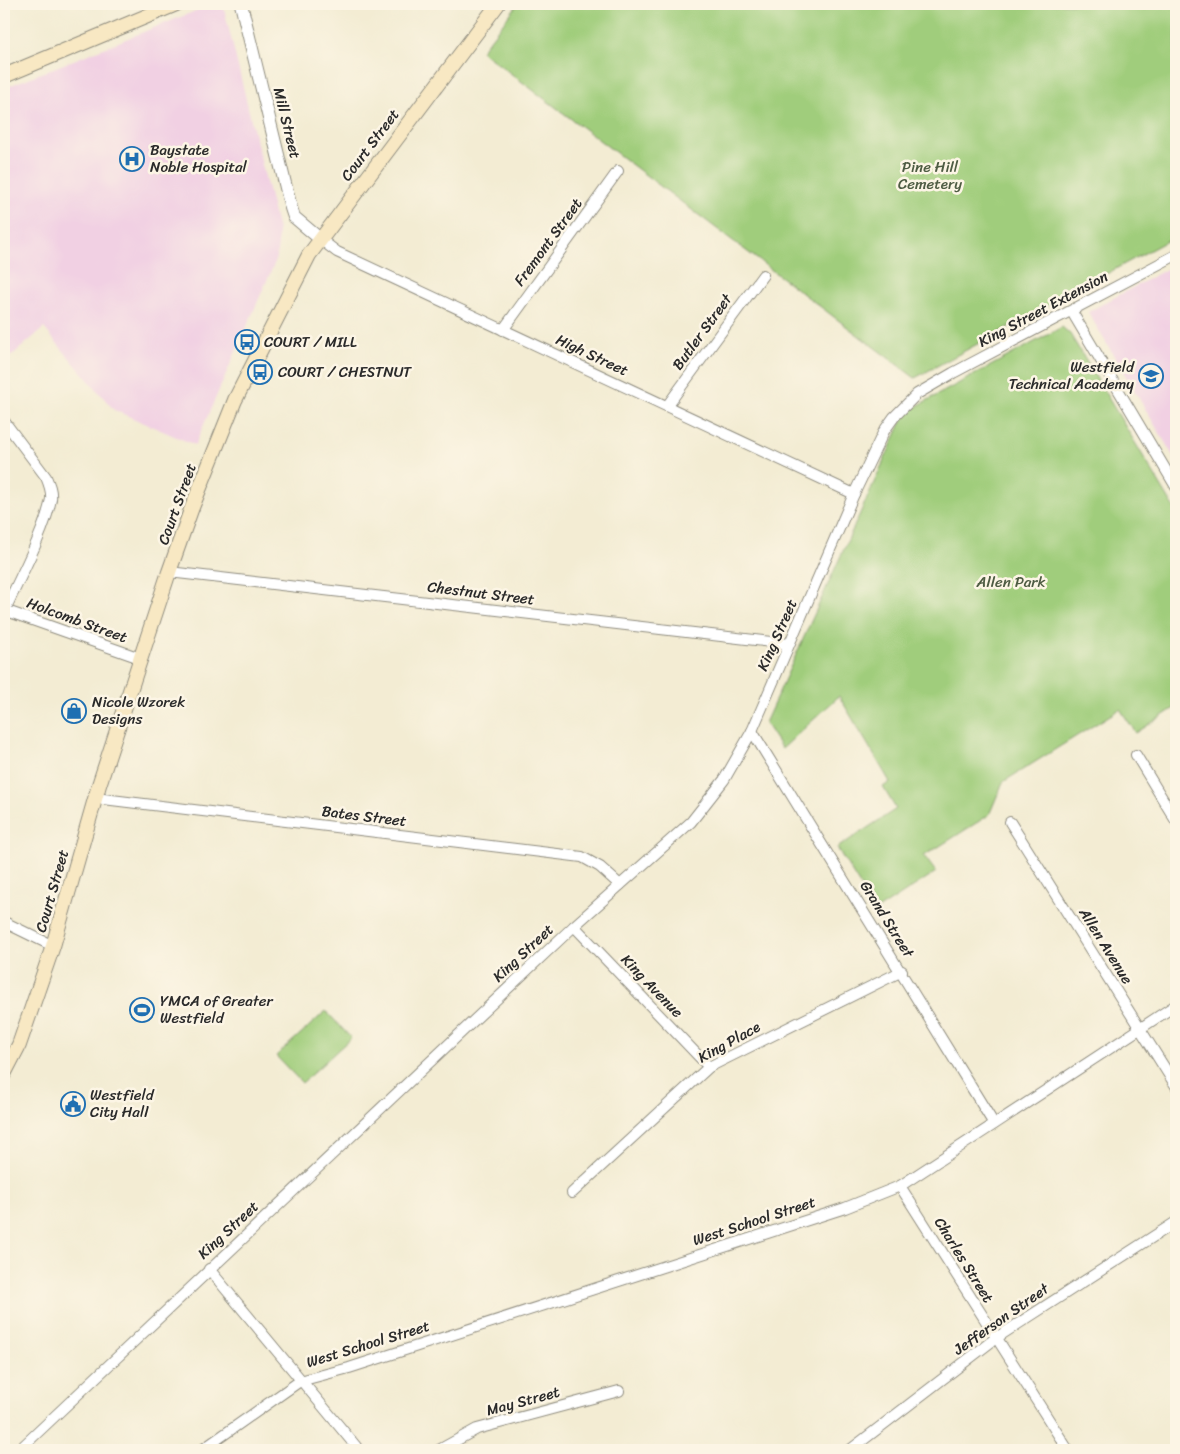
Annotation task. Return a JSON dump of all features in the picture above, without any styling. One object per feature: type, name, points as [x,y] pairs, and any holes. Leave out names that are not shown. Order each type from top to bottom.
[{"type":"main road","points":[[4,76],[176,4]]},
{"type":"main road","name":"Court Street","points":[[4,1074],[19,1045],[53,946],[95,798],[169,572],[234,400],[292,284],[320,239],[498,4]]},
{"type":"street","name":"Mill Street","points":[[241,4],[294,217],[320,239]]},
{"type":"street","name":"Fremont Street","points":[[503,330],[618,171]]},
{"type":"street","name":"High Street","points":[[320,239],[337,252],[854,494]]},
{"type":"street","name":"King Street Extension","points":[[924,389],[1176,255]]},
{"type":"street","name":"Butler Street","points":[[667,406],[762,275]]},
{"type":"street","points":[[1072,312],[1176,486]]},
{"type":"street","name":"King Street","points":[[19,1450],[209,1268],[574,926],[691,822],[724,780],[752,730],[854,494],[894,417],[924,389]]},
{"type":"street","points":[[4,421],[46,476],[51,498],[43,523],[4,610]]},
{"type":"street","name":"Chestnut Street","points":[[169,572],[789,644]]},
{"type":"street","name":"Holcomb Street","points":[[4,610],[140,658]]},
{"type":"street","name":"Grand Street","points":[[752,730],[902,971],[994,1124]]},
{"type":"street","points":[[1136,755],[1176,821]]},
{"type":"street","name":"Bates Street","points":[[95,798],[582,857],[600,867],[620,885]]},
{"type":"street","name":"Allen Avenue","points":[[1010,822],[1176,1086]]},
{"type":"street","points":[[4,922],[53,946]]},
{"type":"street","name":"King Avenue","points":[[574,926],[708,1067]]},
{"type":"street","name":"King Place","points":[[572,1193],[708,1067],[902,971]]},
{"type":"street","name":"West School Street","points":[[300,1381],[349,1368],[845,1208],[900,1186],[1176,1005]]},
{"type":"street","name":"Charles Street","points":[[900,1186],[1068,1450]]},
{"type":"street","name":"Jefferson Street","points":[[850,1450],[996,1338],[1176,1222]]},
{"type":"street","points":[[209,1268],[300,1381],[359,1450]]},
{"type":"street","points":[[202,1450],[300,1381]]},
{"type":"street","name":"May Street","points":[[439,1450],[477,1429],[619,1391]]},
{"type":"shaded area","name":"Baystate Noble Hospital","points":[[213,4],[221,4],[224,9],[278,230],[278,245],[275,262],[195,445],[114,410],[44,328],[4,362],[4,88]]},
{"type":"shaded area","name":"Westfield Technical Academy","points":[[1176,264],[1176,461],[1088,312]]},
{"type":"green space","name":"Pine Hill Cemetery","points":[[518,4],[1176,4],[1176,236],[915,378],[481,51]]},
{"type":"green space","name":"Allen Park","points":[[1062,327],[1070,334],[1176,511],[1176,707],[1136,733],[1120,709],[1003,782],[989,815],[924,856],[936,872],[876,911],[837,848],[896,809],[883,787],[890,782],[839,696],[782,749],[765,723],[906,412]]},
{"type":"green space","points":[[326,1011],[351,1038],[302,1083],[276,1056]]},
{"type":"place","name":"Baystate Noble Hospital","points":[[132,159]]},
{"type":"place","name":"COURT / MILL","points":[[247,342]]},
{"type":"place","name":"COURT / CHESTNUT","points":[[260,372]]},
{"type":"place","name":"Westfield Technical Academy","points":[[1151,376]]},
{"type":"place","name":"Nicole Wzorek Designs","points":[[74,711]]},
{"type":"place","name":"YMCA of Greater Westfield","points":[[142,1010]]},
{"type":"place","name":"Westfield City Hall","points":[[73,1104]]}]
